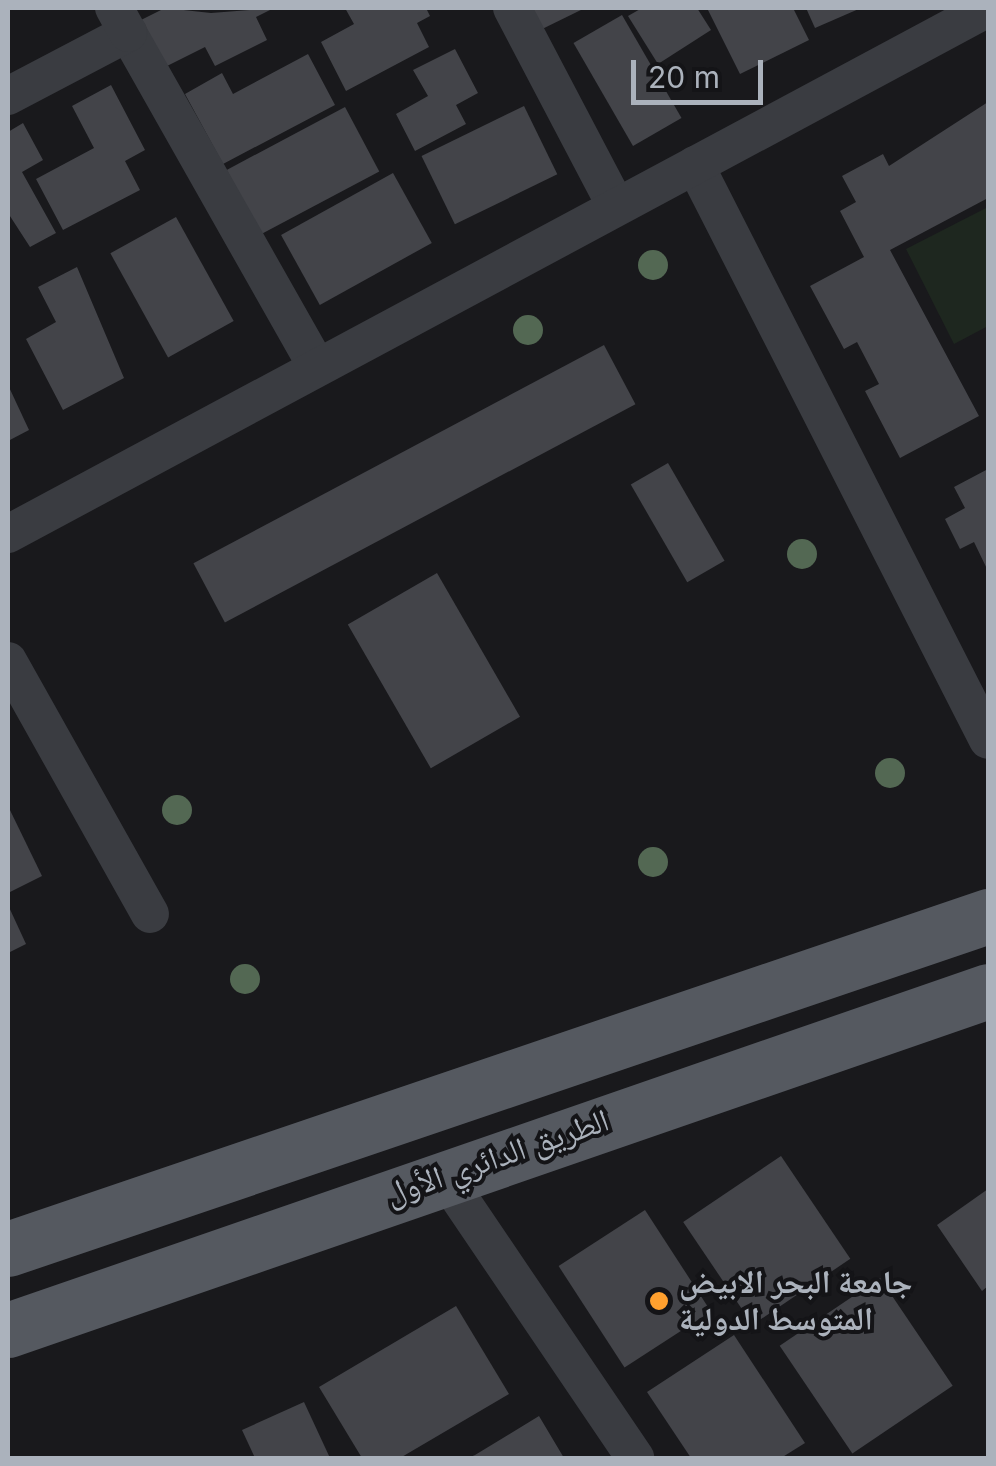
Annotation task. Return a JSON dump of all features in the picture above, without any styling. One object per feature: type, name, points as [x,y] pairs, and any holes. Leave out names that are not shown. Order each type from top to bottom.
[{"type":"main road","points":[[8,1249],[988,916]]},
{"type":"main road","name":"الطريق الدائري الأول","points":[[8,1330],[443,1174],[988,991]]},
{"type":"street","points":[[512,8],[616,206]]},
{"type":"street","points":[[8,534],[988,8]]},
{"type":"street","points":[[8,96],[121,20],[318,367]]},
{"type":"street","points":[[696,165],[988,740]]},
{"type":"street","points":[[8,661],[150,914]]},
{"type":"street","points":[[443,1174],[635,1458]]},
{"type":"shaded area","points":[[988,207],[988,326],[954,344],[906,249]]},
{"type":"building","points":[[165,8],[211,13],[274,8],[256,17],[267,40],[215,66],[205,47],[163,68],[139,21]]},
{"type":"building","points":[[345,8],[426,8],[430,16],[417,23],[429,47],[346,91],[321,42],[354,24]]},
{"type":"building","points":[[521,8],[585,8],[534,33]]},
{"type":"building","points":[[642,8],[697,8],[711,30],[658,64],[628,16]]},
{"type":"building","points":[[707,8],[793,8],[809,40],[740,74]]},
{"type":"building","points":[[806,8],[861,8],[815,28]]},
{"type":"building","points":[[622,15],[682,118],[633,146],[574,43]]},
{"type":"building","points":[[455,49],[478,93],[456,105],[466,124],[415,151],[396,114],[428,96],[413,70]]},
{"type":"building","points":[[308,54],[335,105],[223,164],[185,94],[222,73],[233,94]]},
{"type":"building","points":[[111,85],[145,150],[125,161],[140,190],[63,230],[36,179],[94,148],[72,106]]},
{"type":"building","points":[[988,102],[988,198],[890,250],[979,416],[900,458],[865,391],[879,384],[857,342],[844,349],[810,286],[864,257],[840,211],[856,202],[842,176],[883,154],[889,166]]},
{"type":"building","points":[[524,106],[557,174],[455,224],[422,156]]},
{"type":"building","points":[[345,107],[379,171],[261,234],[227,170]]},
{"type":"building","points":[[23,123],[43,160],[22,172],[56,233],[30,247],[8,213],[8,132]]},
{"type":"building","points":[[393,173],[432,243],[320,305],[281,235]]},
{"type":"building","points":[[176,217],[234,321],[168,357],[110,253]]},
{"type":"building","points":[[77,267],[124,378],[63,410],[26,339],[56,322],[38,287]]},
{"type":"building","points":[[604,345],[635,404],[225,622],[193,563]]},
{"type":"building","points":[[8,385],[29,430],[8,441]]},
{"type":"building","points":[[668,463],[725,561],[687,582],[631,485]]},
{"type":"building","points":[[988,469],[988,571],[974,542],[960,549],[945,519],[965,508],[954,487]]},
{"type":"building","points":[[437,573],[520,717],[431,768],[348,624]]},
{"type":"building","points":[[8,806],[42,876],[8,893]]},
{"type":"building","points":[[8,905],[26,944],[8,953]]},
{"type":"building","points":[[781,1156],[850,1259],[753,1325],[683,1222]]},
{"type":"building","points":[[988,1189],[988,1286],[982,1291],[937,1225]]},
{"type":"building","points":[[645,1210],[711,1311],[625,1368],[559,1266]]},
{"type":"building","points":[[880,1278],[953,1386],[852,1453],[780,1346]]},
{"type":"building","points":[[456,1306],[509,1394],[400,1458],[362,1458],[319,1387]]},
{"type":"building","points":[[734,1335],[805,1443],[781,1458],[691,1458],[647,1392]]},
{"type":"building","points":[[304,1402],[330,1458],[255,1458],[242,1430]]},
{"type":"building","points":[[539,1416],[564,1458],[468,1458],[475,1455]]},
{"type":"place","name":"جامعة البحر الابيض المتوسط الدولية","points":[[659,1301]]}]
